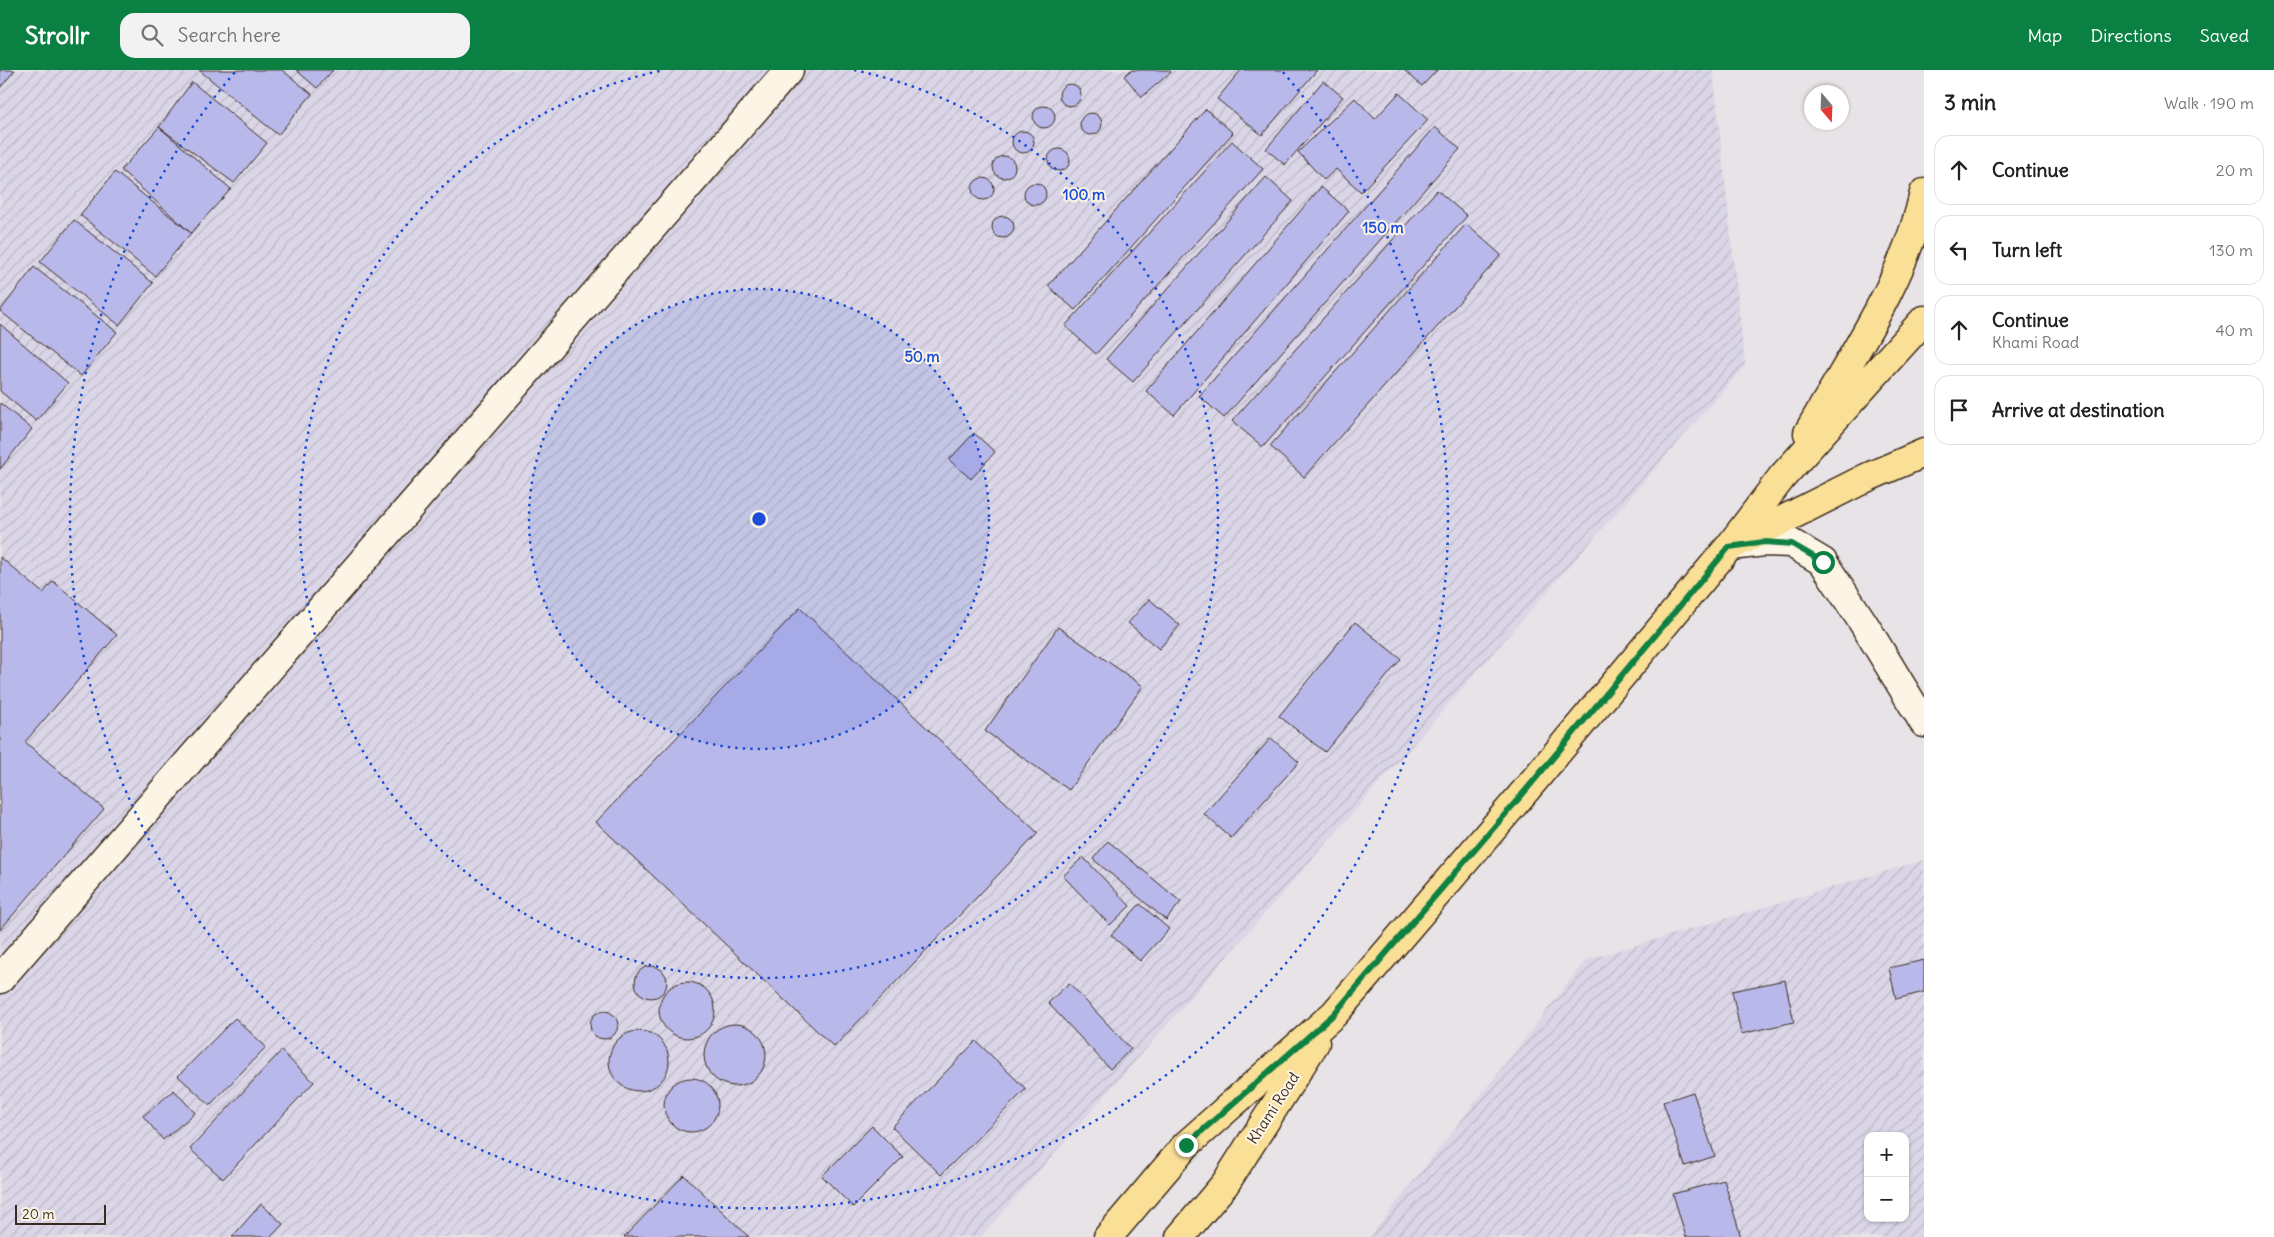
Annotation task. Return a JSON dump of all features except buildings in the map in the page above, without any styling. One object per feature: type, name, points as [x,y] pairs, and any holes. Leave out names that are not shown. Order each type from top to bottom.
[{"type":"main road","points":[[1782,477],[1883,301],[1918,223],[1924,193]]},
{"type":"main road","points":[[1334,1014],[1526,790],[1729,547],[1782,477],[1924,320]]},
{"type":"main road","points":[[1729,547],[1868,477],[1924,453]]},
{"type":"main road","name":"Khami Road","points":[[1108,1237],[1186,1145],[1334,1014]]},
{"type":"main road","name":"Khami Road","points":[[1180,1237],[1225,1184],[1334,1014]]},
{"type":"lane","points":[[0,979],[789,70]]},
{"type":"lane","points":[[1729,547],[1764,542],[1792,544],[1823,562],[1864,624],[1924,723]]},
{"type":"shaded area","points":[[0,70],[1713,70],[1745,366],[981,1237],[0,1237]]},
{"type":"shaded area","points":[[1924,860],[1924,1237],[1370,1237],[1586,960]]},
{"type":"route","points":[[1186,1145],[1334,1014],[1526,790],[1729,547],[1764,542],[1792,544],[1823,562]]}]
